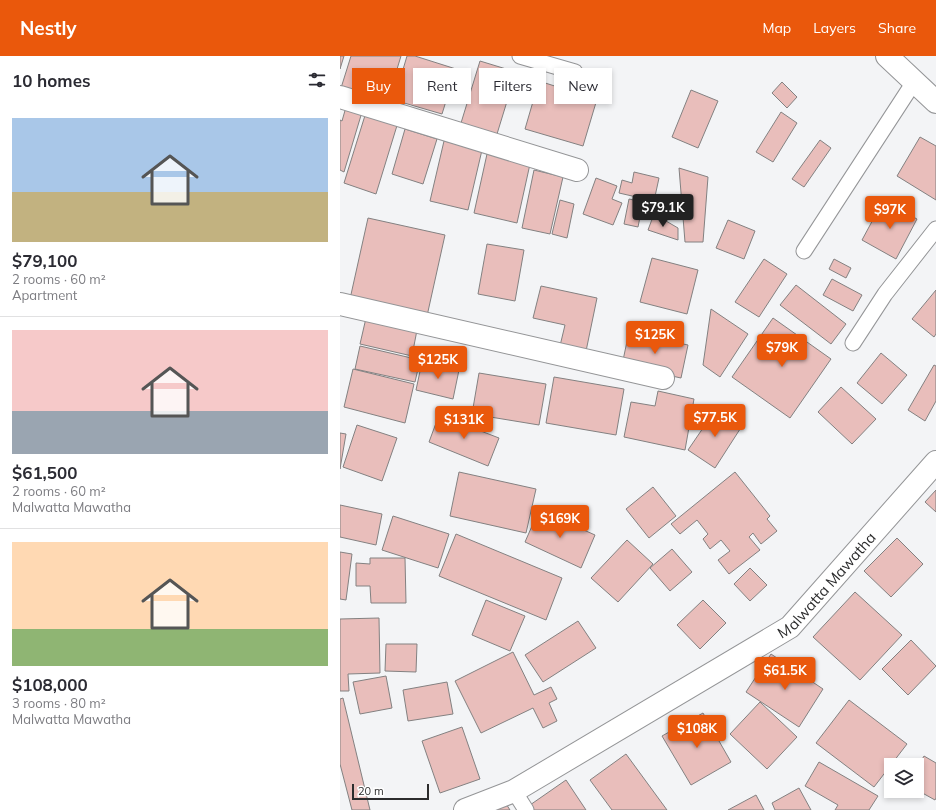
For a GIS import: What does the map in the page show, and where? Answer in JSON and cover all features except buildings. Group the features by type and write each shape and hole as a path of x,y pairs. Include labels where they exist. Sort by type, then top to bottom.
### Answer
{"street":[{"path":"887,56 936,102"},
{"path":"340,97 577,170"},
{"path":"340,304 663,378"},
{"name":"Malwatta Mawatha","path":"465,810 514,791 790,627 936,462"}],"lane":[{"path":"520,56 561,68"},
{"path":"804,251 914,82"},
{"path":"853,343 885,294 936,229"},
{"path":"514,791 526,810"}]}
